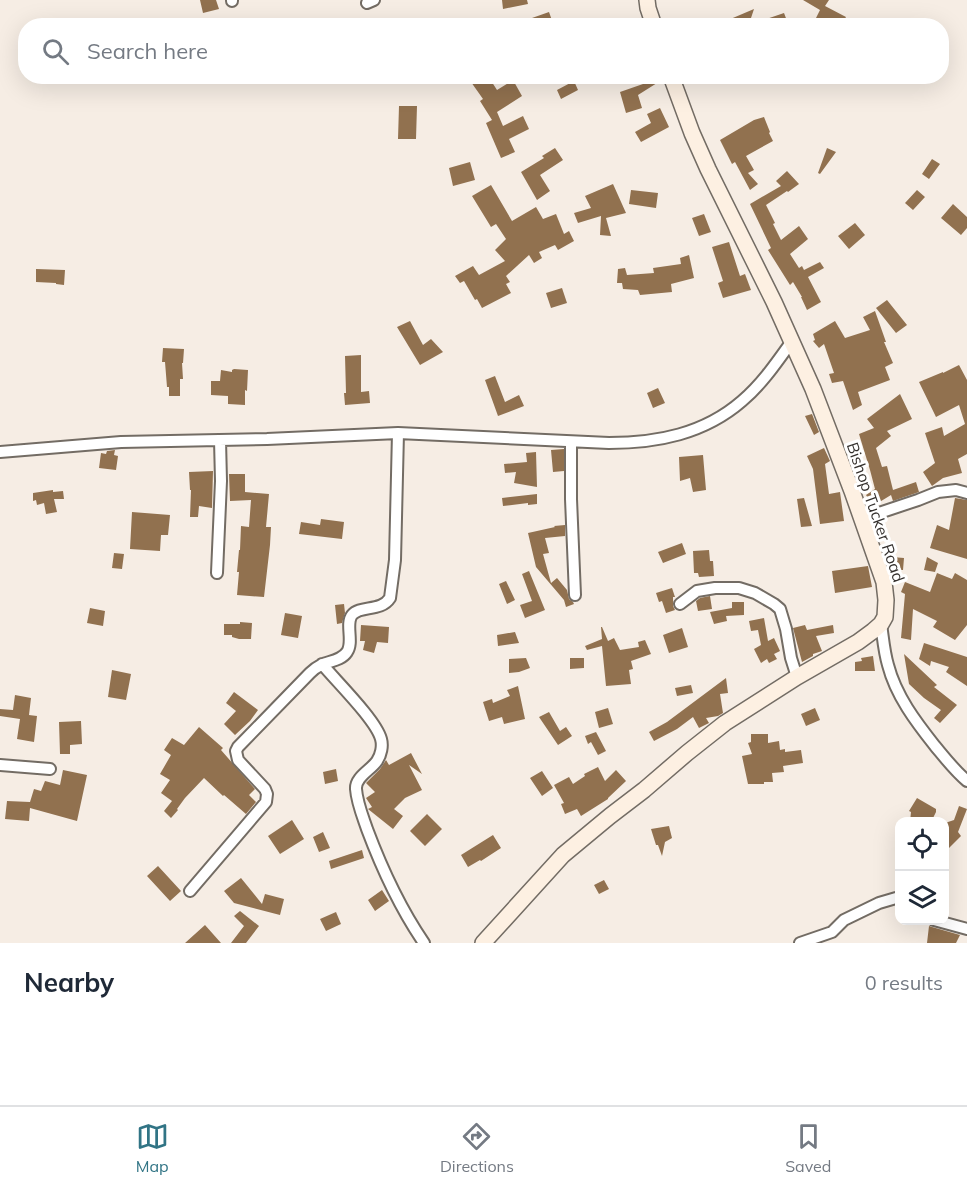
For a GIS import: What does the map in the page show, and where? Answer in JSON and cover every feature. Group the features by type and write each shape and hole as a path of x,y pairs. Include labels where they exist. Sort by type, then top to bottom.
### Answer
{"main road":[{"path":"647,0 651,18"},
{"name":"Bishop Tucker Road","path":"674,84 708,169 774,302 825,419 884,582 886,609 881,624"},
{"path":"483,943 563,855 724,723 797,676 858,642 881,624"}],"street":[{"path":"0,452 121,442 398,433 571,442 656,441 699,428 742,402 766,376 792,341"},
{"path":"190,891 266,802 265,789 238,760 236,751 238,747 310,673 322,664 343,656 348,651 352,615 387,603 390,598 394,560 398,433"},
{"path":"218,573 220,440"},
{"path":"571,442 575,595"},
{"path":"861,519 938,492 956,490 967,493"},
{"path":"681,604 697,591 738,588 755,593 774,604 780,609 797,676"},
{"path":"881,624 888,665 897,690 916,722 942,755 967,781"},
{"path":"322,664 373,723 381,739 378,760 359,779 356,791 362,813 399,903 424,943"},
{"path":"0,765 50,769"},
{"path":"800,943 832,932 844,920 879,903 895,898"},
{"path":"949,925 967,929"}],"building":[{"path":"200,0 216,0 219,9 203,13"},
{"path":"502,0 527,0 528,4 503,9"},
{"path":"803,0 829,0 825,6 846,17 816,18 820,10"},
{"path":"754,9 751,18 733,18"},
{"path":"549,12 551,18 532,18"},
{"path":"784,13 786,18 769,18"},
{"path":"472,84 493,84 497,90 507,84 515,84 522,96 497,112 503,126 523,116 529,129 509,139 515,152 501,158 486,123 492,120 480,101 483,99"},
{"path":"568,84 575,84 578,90 561,99 557,90"},
{"path":"643,84 655,84 638,95 642,108 626,113 620,92"},
{"path":"399,106 417,106 416,139 398,139"},
{"path":"660,108 669,127 641,142 635,132 651,123 647,114"},
{"path":"764,117 773,141 746,156 754,170 748,173 758,184 750,190 735,162 732,164 720,140 754,120"},
{"path":"555,148 563,160 540,175 550,191 537,200 521,172 544,158 542,156"},
{"path":"827,148 836,152 820,174 818,173"},
{"path":"932,159 940,164 929,179 922,174"},
{"path":"470,162 475,180 453,186 449,168"},
{"path":"787,171 799,184 766,205 781,240 799,226 808,239 790,254 799,268 802,266 804,270 820,262 824,268 808,277 821,302 807,310 793,282 790,285 768,250 771,248 750,204 781,186 776,181"},
{"path":"613,184 626,213 606,218 611,236 600,235 601,216 578,223 574,213 591,208 585,196"},
{"path":"491,185 512,221 536,207 543,219 556,214 564,234 569,231 574,241 558,250 555,245 539,252 542,258 534,263 529,255 506,276 510,282 506,284 511,293 482,308 464,281 460,283 455,276 473,266 479,275 505,261 495,250 506,239 496,224 491,227 472,196"},
{"path":"631,190 658,193 656,208 629,204"},
{"path":"917,190 925,197 913,210 905,203"},
{"path":"953,204 967,217 967,228 961,235 941,218"},
{"path":"704,214 711,232 699,236 692,218"},
{"path":"855,223 865,235 849,249 838,236"},
{"path":"729,242 740,276 745,274 751,290 723,298 718,283 723,281 712,247"},
{"path":"689,255 694,278 671,284 672,292 640,295 638,290 623,289 622,283 617,283 618,269 625,268 627,275 654,273 653,268 681,264 680,258"},
{"path":"36,269 65,270 64,285 36,282"},
{"path":"562,288 567,303 551,308 546,293"},
{"path":"887,300 907,325 896,333 876,308"},
{"path":"875,311 893,363 885,367 890,380 858,392 862,405 853,410 843,381 832,383 829,374 834,373 824,344 819,348 813,341 815,340 813,334 835,321 845,338 870,330 863,317"},
{"path":"410,321 423,345 431,339 443,352 420,365 397,327"},
{"path":"163,348 184,349 180,396 169,396 165,362 162,362"},
{"path":"361,355 361,392 369,391 370,403 345,405 345,356"},
{"path":"959,365 967,380 967,454 958,459 962,473 943,478 932,486 923,472 935,463 925,433 942,427 944,436 965,424 959,405 936,417 919,382"},
{"path":"234,369 248,370 245,405 228,404 228,396 211,395 211,381 220,381 221,370 232,372"},
{"path":"495,376 505,402 519,395 524,406 498,416 485,380"},
{"path":"658,388 665,403 653,408 647,393"},
{"path":"900,394 912,419 887,431 891,436 876,448 882,467 887,466 893,490 916,482 919,492 893,501 891,495 873,506 866,495 875,489 859,434 874,428 867,419"},
{"path":"812,414 819,432 814,435 805,416"},
{"path":"824,448 830,461 825,464 829,494 840,492 844,521 820,524 813,469 807,456"},
{"path":"564,449 564,471 553,472 551,450"},
{"path":"115,450 114,455 118,456 116,470 99,468 101,453 106,454 107,451"},
{"path":"536,452 537,487 514,483 516,472 505,473 504,464 527,462 526,453"},
{"path":"703,455 706,490 693,492 690,478 680,481 679,457"},
{"path":"213,471 212,508 199,506 198,517 190,517 189,472"},
{"path":"229,474 245,474 245,492 269,494 266,527 271,527 264,597 237,595 241,526 249,527 251,500 230,501"},
{"path":"53,490 53,492 63,491 64,499 54,499 57,512 46,514 44,503 37,505 36,500 33,501 33,493"},
{"path":"537,494 537,504 503,506 502,498"},
{"path":"804,498 812,526 801,527 797,499"},
{"path":"955,498 967,500 967,559 930,548 937,525 949,530"},
{"path":"132,512 170,515 168,535 161,535 160,551 130,549"},
{"path":"321,519 344,522 342,539 299,534 301,522 320,525"},
{"path":"565,525 565,536 545,538 549,553 543,554 551,583 557,578 567,590 569,599 574,604 566,607 564,600 536,567 528,533"},
{"path":"682,543 686,554 663,563 658,552"},
{"path":"709,550 710,561 713,561 714,576 699,577 698,573 694,573 693,551"},
{"path":"114,553 124,554 122,569 112,568"},
{"path":"892,557 904,558 903,570 892,570"},
{"path":"927,557 938,563 935,572 924,570"},
{"path":"868,566 872,587 835,593 832,571"},
{"path":"529,571 545,610 525,618 520,605 532,601 522,574"},
{"path":"937,573 952,579 955,573 967,580 967,625 955,640 933,627 937,621 913,609 911,640 901,638 905,594 901,592 905,582 930,592"},
{"path":"506,581 515,600 507,604 499,584"},
{"path":"672,588 675,610 666,613 656,593"},
{"path":"710,596 712,609 698,611 696,601"},
{"path":"732,602 744,602 744,615 726,616 727,621 714,624 710,612 732,608"},
{"path":"344,604 345,613 342,623 337,624 335,605"},
{"path":"90,608 105,611 103,626 87,623"},
{"path":"285,613 302,616 298,638 281,635"},
{"path":"764,618 768,641 774,638 780,651 774,654 777,659 769,663 767,659 761,663 754,649 761,645 758,630 751,631 749,621"},
{"path":"240,622 252,623 251,639 224,635 224,624 240,624"},
{"path":"361,625 389,627 388,643 377,642 374,653 363,650 365,641 360,641"},
{"path":"805,625 807,630 833,625 834,633 816,636 822,651 802,662 793,628"},
{"path":"601,627 608,641 614,638 620,650 639,647 638,642 645,640 651,654 631,661 633,669 629,670 631,684 606,686 602,646 587,650 585,646 602,639"},
{"path":"682,628 688,647 669,653 663,635"},
{"path":"515,632 519,643 498,646 497,635"},
{"path":"924,643 967,657 967,686 946,672 949,667 931,661 930,666 919,659"},
{"path":"904,654 937,685 934,687 957,705 940,723 934,718 941,710 909,684"},
{"path":"873,656 875,671 855,671 855,662 862,661 861,658"},
{"path":"526,658 530,668 509,673 509,659"},
{"path":"570,658 584,658 584,668 570,669"},
{"path":"112,670 131,674 126,700 108,697"},
{"path":"726,678 728,693 720,694 723,713 706,718 709,723 699,728 693,717 677,729 654,741 649,732 667,722"},
{"path":"691,685 693,693 677,696 675,688"},
{"path":"518,686 525,719 504,724 502,717 489,721 483,702 492,699 493,703 510,696 507,690"},
{"path":"234,692 258,710 235,735 224,724 236,711 226,703"},
{"path":"15,695 31,698 29,715 37,716 34,742 17,739 20,719 0,716 0,709 13,710"},
{"path":"608,708 613,724 599,728 595,712"},
{"path":"815,708 820,720 806,726 801,714"},
{"path":"549,712 560,731 566,727 572,736 558,745 539,717"},
{"path":"81,721 82,744 70,745 70,754 60,754 59,722"},
{"path":"199,727 223,748 221,750 255,789 249,795 256,802 246,814 204,778 185,798 171,818 164,811 172,801 161,793 170,780 160,774 171,755 164,750 172,738 184,745"},
{"path":"596,732 606,751 598,755 591,742 588,744 585,736"},
{"path":"751,734 768,734 768,743 779,741 780,750 785,749 785,752 801,750 803,763 783,766 784,772 772,773 773,782 748,784 742,756 752,754 748,743 751,742"},
{"path":"411,753 422,774 409,765 422,790 405,798 394,809 403,816 393,829 368,809 372,807 366,798 375,792 366,783 386,760 389,765"},
{"path":"598,767 605,781 616,770 626,781 608,799 581,816 577,809 565,814 561,804 564,803 554,785 569,777 573,784 585,776 584,774"},
{"path":"336,769 338,781 325,784 323,772"},
{"path":"63,770 87,775 77,821 30,808 29,821 5,819 7,801 30,802 34,789 41,791 45,781 60,785"},
{"path":"542,771 553,788 542,796 530,778"},
{"path":"917,798 936,809 934,817 910,817 909,811"},
{"path":"959,806 967,809 958,832 961,836 949,848 949,822 954,820"},
{"path":"427,814 442,829 425,846 410,831"},
{"path":"292,820 304,839 280,854 268,836"},
{"path":"669,826 672,838 665,842 662,856 651,829"},
{"path":"323,832 330,848 319,852 313,837"},
{"path":"493,835 501,848 468,867 461,855"},
{"path":"362,850 364,858 331,869 329,861"},
{"path":"158,866 181,891 170,901 147,876"},
{"path":"241,878 262,904 265,894 284,899 280,915 234,903 224,891"},
{"path":"604,880 609,889 599,894 594,885"},
{"path":"382,890 389,901 375,911 368,900"},
{"path":"240,911 259,926 246,943 231,943 244,926 234,916"},
{"path":"336,912 341,924 326,931 320,919"},
{"path":"205,925 221,943 185,943"},
{"path":"929,926 960,935 956,943 927,943"}]}
